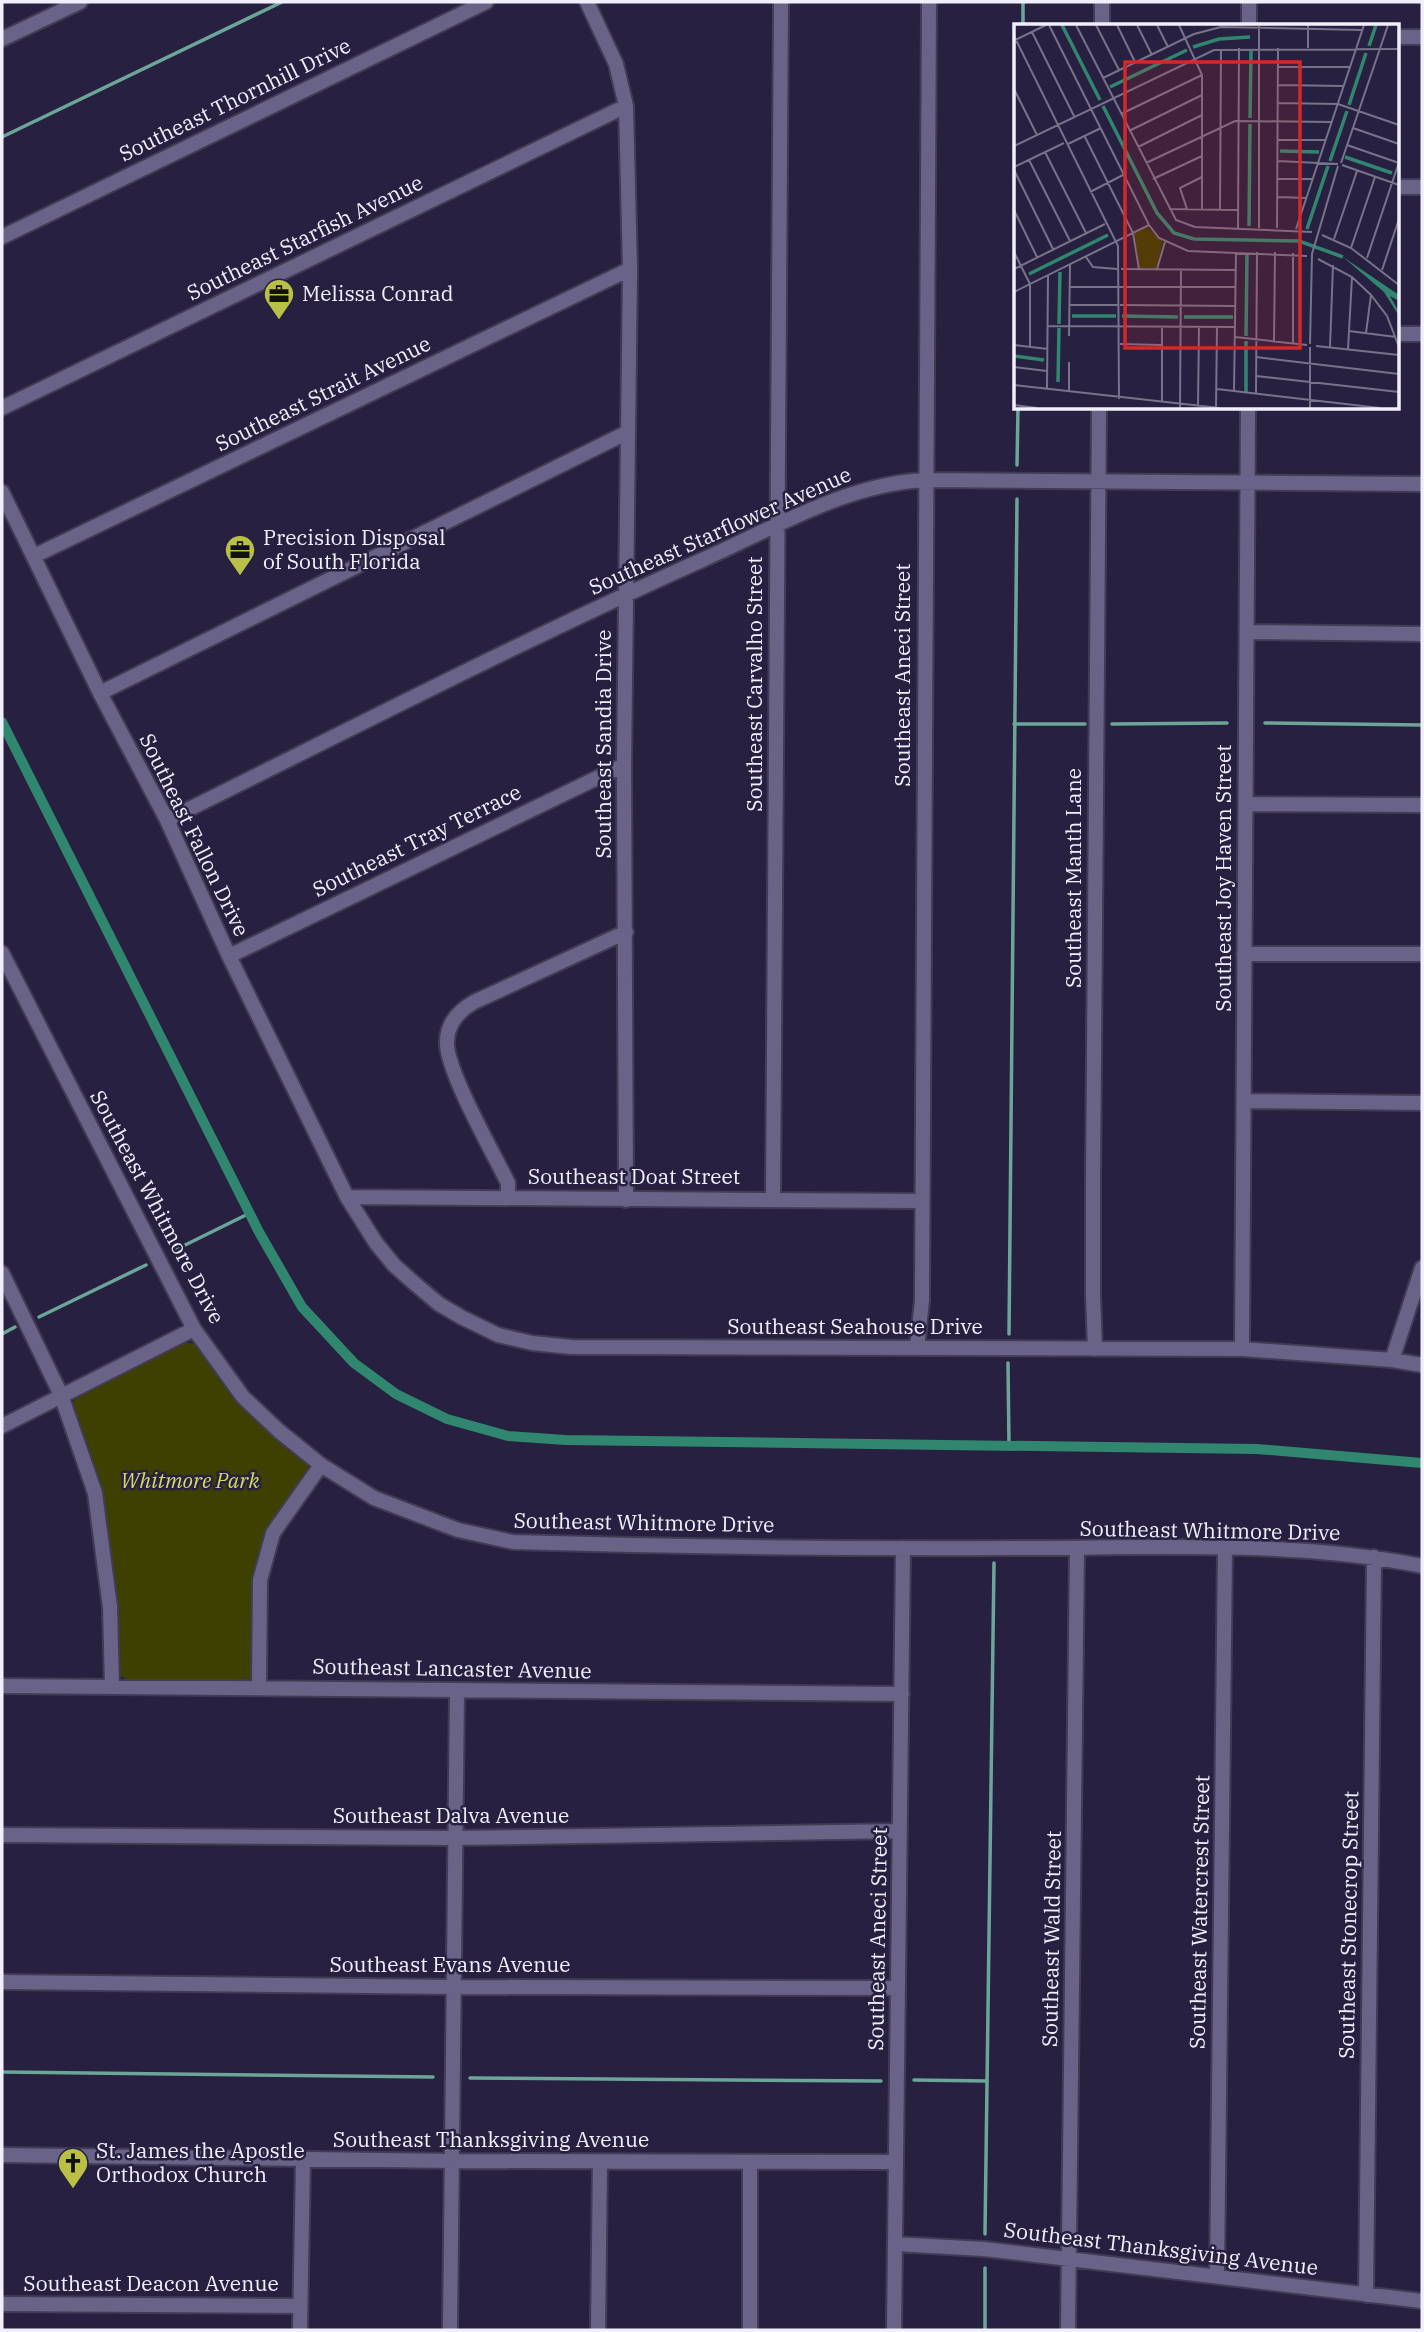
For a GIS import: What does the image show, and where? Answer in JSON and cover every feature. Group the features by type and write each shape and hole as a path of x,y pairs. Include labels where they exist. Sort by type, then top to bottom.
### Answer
{"street":[{"path":"2,39 80,2"},
{"name":"Southeast Thornhill Drive","path":"2,237 486,2"},
{"name":"Southeast Sandia Drive","path":"587,2 616,64 626,106 630,269 624,765 626,1200"},
{"name":"Southeast Carvalho Street","path":"773,1198 781,2"},
{"name":"Southeast Aneci Street","path":"917,1348 922,1300 929,2"},
{"path":"1102,2 1102,24"},
{"path":"1249,2 1249,24"},
{"path":"1400,37 1422,37"},
{"name":"Southeast Starfish Avenue","path":"2,408 626,106"},
{"path":"1400,187 1422,187"},
{"name":"Southeast Strait Avenue","path":"34,556 630,269"},
{"path":"1400,334 1422,334"},
{"name":"Southeast Manth Lane","path":"1096,1349 1093,1296 1093,1167 1099,410"},
{"name":"Southeast Joy Haven Street","path":"1242,1349 1248,410"},
{"path":"100,694 628,432"},
{"name":"Southeast Starflower Avenue","path":"167,820 626,594 846,494 895,481 925,480 1422,484"},
{"name":"Southeast Fallon Drive","path":"2,492 100,694 167,820 229,956 347,1197"},
{"path":"1247,632 1422,634"},
{"name":"Southeast Tray Terrace","path":"229,956 624,765"},
{"path":"1246,804 1422,805"},
{"path":"508,1197 508,1183 449,1062 447,1039 454,1020 466,1007 626,932"},
{"name":"Southeast Whitmore Drive","path":"2,953 194,1329 243,1397 279,1431 321,1465 374,1498 458,1530 513,1542 903,1548 1225,1548 1374,1557 1422,1566"},
{"path":"1244,954 1422,954"},
{"path":"1244,1101 1422,1103"},
{"name":"Southeast Doat Street","path":"347,1197 921,1201"},
{"name":"Southeast Seahouse Drive","path":"347,1197 376,1243 404,1274 439,1304 498,1335 533,1343 571,1347 1242,1349 1392,1360 1422,1365"},
{"path":"1392,1360 1422,1268"},
{"path":"2,1273 61,1395 95,1493 110,1607 112,1686"},
{"path":"2,1426 194,1329"},
{"path":"259,1686 260,1580 263,1568 273,1533 321,1465"},
{"name":"Southeast Aneci Street","path":"894,2330 903,1548"},
{"name":"Southeast Wald Street","path":"1068,2330 1077,1548"},
{"name":"Southeast Watercrest Street","path":"1217,2276 1225,1548"},
{"name":"Southeast Stonecrop Street","path":"1366,2295 1374,1557"},
{"name":"Southeast Lancaster Avenue","path":"2,1686 902,1693"},
{"path":"450,2330 457,1691"},
{"name":"Southeast Dalva Avenue","path":"2,1835 455,1838 900,1831"},
{"name":"Southeast Evans Avenue","path":"2,1982 898,1988"},
{"name":"Southeast Thanksgiving Avenue","path":"2,2155 453,2161 896,2162"},
{"path":"300,2330 303,2159"},
{"path":"598,2330 600,2162"},
{"path":"750,2162 750,2330"},
{"name":"Southeast Thanksgiving Avenue","path":"895,2244 984,2249 1422,2301"},
{"name":"Southeast Deacon Avenue","path":"2,2304 300,2306"}],"green space":[{"name":"Whitmore Park","path":"182,1342 197,1344 249,1410 308,1464 302,1485 276,1516 266,1536 254,1672 251,1678 242,1683 130,1682 121,1676 118,1668 73,1402 79,1392"}],"waterway":[{"path":"2,137 282,2"},
{"path":"1023,2 1023,24"},
{"path":"1017,465 1018,410"},
{"path":"1009,1334 1017,499"},
{"path":"2,722 259,1232 302,1307 354,1363 396,1394 447,1419 508,1436 565,1440 1257,1449 1422,1463"},
{"path":"1112,724 1227,723"},
{"path":"1265,723 1422,725"},
{"path":"1014,724 1085,724"},
{"path":"175,1250 250,1213"},
{"path":"39,1317 146,1265"},
{"path":"2,1334 15,1327"},
{"path":"1008,1363 1009,1445"},
{"path":"985,2234 994,1563"},
{"path":"2,2072 433,2077"},
{"path":"470,2078 881,2081"},
{"path":"914,2080 987,2081"},
{"path":"985,2268 985,2330"}],"place":[{"name":"Melissa Conrad","path":"279,321"},
{"name":"Precision Disposal of South Florida","path":"240,577"},
{"name":"St. James the Apostle Orthodox Church","path":"73,2190"}]}
